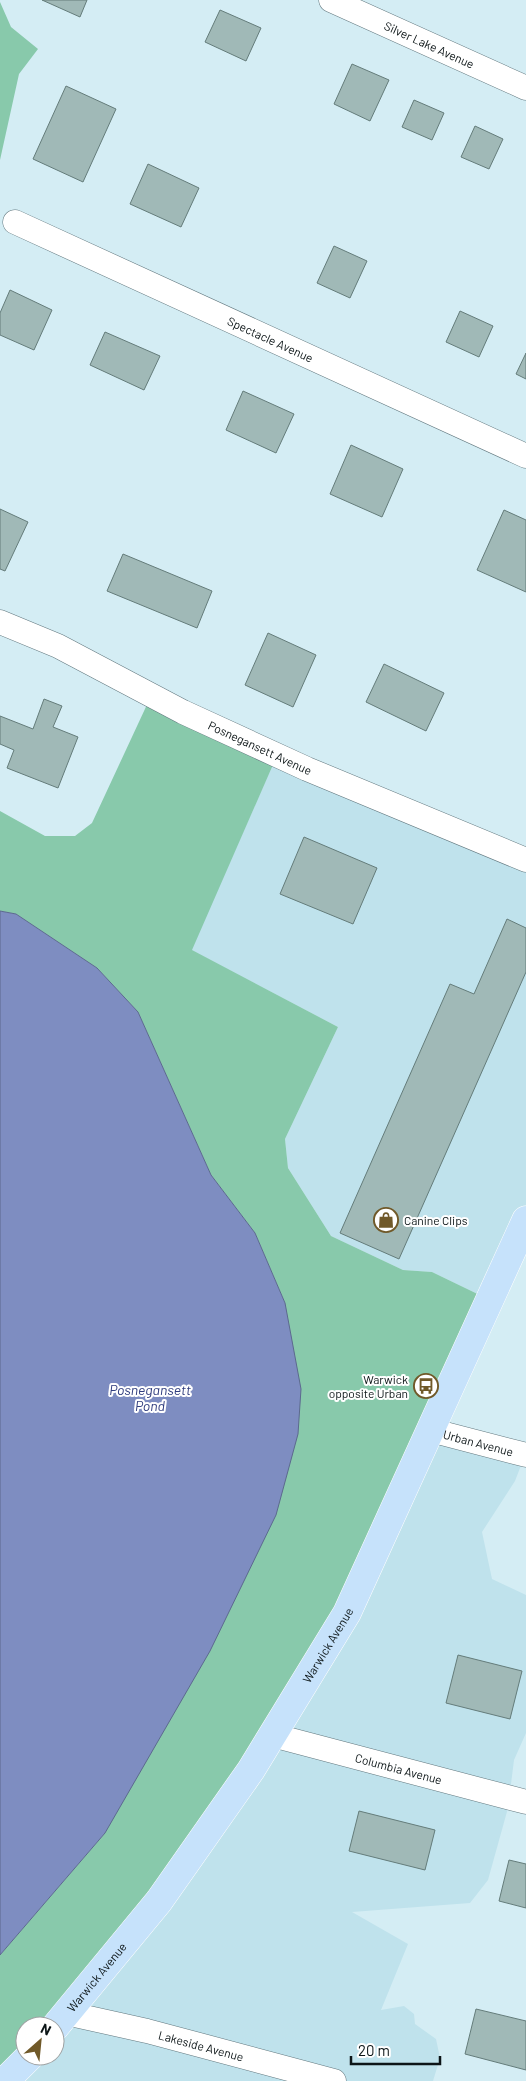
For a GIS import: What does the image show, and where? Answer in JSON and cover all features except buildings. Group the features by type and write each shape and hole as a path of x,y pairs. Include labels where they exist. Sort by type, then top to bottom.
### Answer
{"main road":[{"name":"Warwick Avenue","path":"64,2016 159,1901 251,1770 347,1613 526,1220"},
{"path":"4,2081 20,2066"}],"street":[{"name":"Silver Lake Avenue","path":"331,0 526,88"},
{"name":"Spectacle Avenue","path":"15,222 526,456"},
{"name":"Posnegansett Avenue","path":"0,622 58,646 183,712 298,765 526,860"},
{"name":"Urban Avenue","path":"430,1430 526,1455"},
{"name":"Columbia Avenue","path":"272,1735 526,1802"},
{"name":"Lakeside Avenue","path":"65,2021 147,2031 334,2081"}],"shaded area":[{"path":"279,751 526,859 526,1222 490,1300 432,1272 403,1270 331,1236 288,1168 285,1139 338,1027 191,950"},
{"path":"430,1437 525,1455 515,1481 482,1532 492,1579 526,1595 526,1733 514,1760 508,1808 488,1880 470,1903 352,1912 408,1944 381,2010 404,2006 414,2014 415,2024 436,2039 440,2058 433,2081 4,2081 19,2066 65,2066 65,2016 63,2016"}],"green space":[{"path":"0,2 11,27 38,49 19,74 0,160"},
{"path":"151,696 279,751 192,950 338,1027 285,1139 288,1168 331,1236 403,1270 432,1272 490,1300 351,1609 62,2016 15,2016 15,2066 0,2081 0,1955 105,1833 285,1303 255,1233 211,1175 138,1012 97,968 16,914 0,911 0,811 45,836 75,836 92,823"}],"water":[{"name":"Posnegansett Pond","path":"0,911 16,914 97,968 138,1012 211,1175 255,1233 285,1303 301,1389 298,1434 276,1515 210,1651 105,1833 0,1955"}],"place":[{"name":"Canine Clips","path":"386,1220"},
{"name":"Warwick opposite Urban","path":"426,1386"}]}
